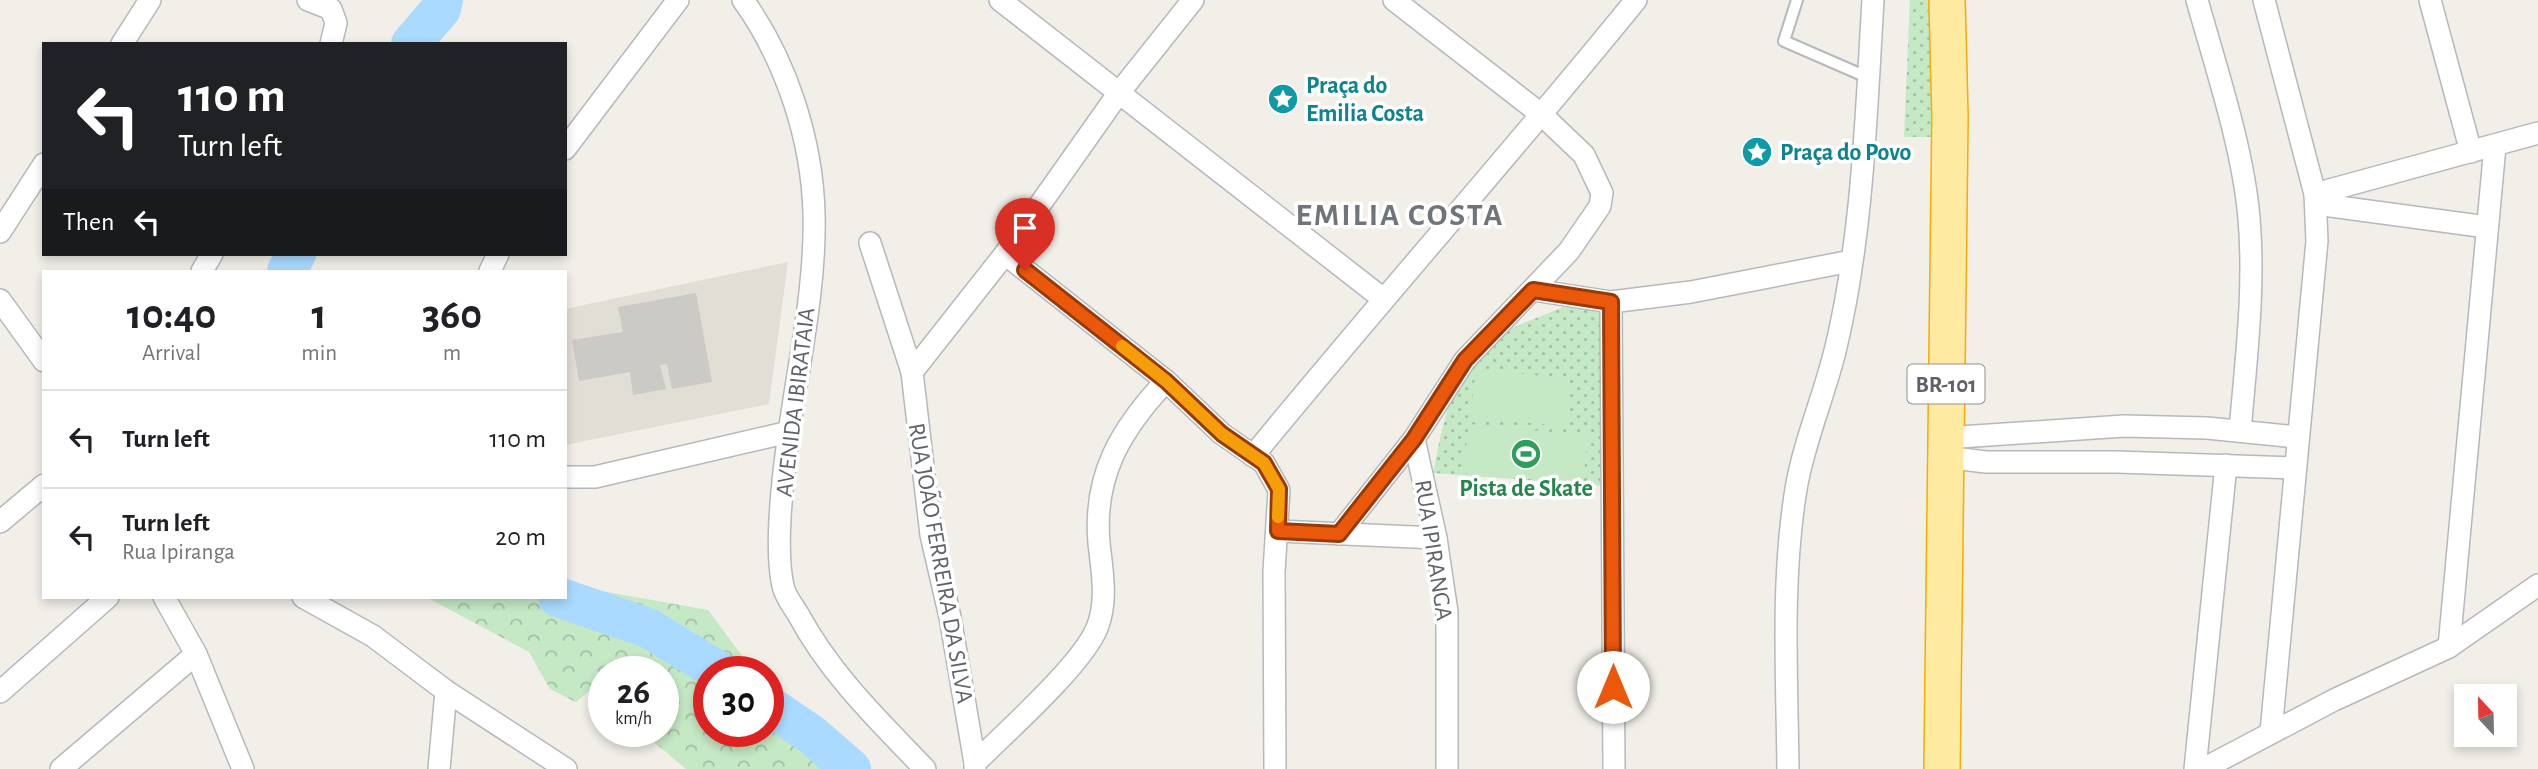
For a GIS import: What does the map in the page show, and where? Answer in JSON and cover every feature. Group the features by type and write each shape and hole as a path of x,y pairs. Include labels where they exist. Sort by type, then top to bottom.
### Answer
{"highway":[{"name":"BR-101","path":"1942,769 1950,117 1947,0"}],"street":[{"path":"123,42 150,0"},
{"path":"308,0 331,9 336,23 331,42"},
{"path":"567,146 678,0"},
{"name":"AVENIDA IBIRATAIA","path":"743,0 761,28 796,105 814,212 812,269 789,432 780,522 783,587 815,646 849,690 925,769"},
{"path":"1000,0 1382,298"},
{"path":"912,372 1005,254 1118,94 1193,0"},
{"path":"1253,456 1382,298 1542,115 1636,0"},
{"path":"1788,769 1786,598 1796,488 1837,346 1851,261 1865,143 1873,0"},
{"path":"2197,0 2225,101 2249,215 2250,312 2240,431"},
{"path":"2264,0 2316,199 2317,241 2271,732"},
{"path":"2430,0 2470,152"},
{"path":"1339,534 1414,439 1465,360 1569,251 1600,206 1602,193 1584,155 1542,115 1407,4"},
{"path":"2316,199 2538,133"},
{"path":"2449,647 2495,146"},
{"path":"0,232 42,167"},
{"path":"2316,199 2487,227"},
{"name":"RUA JOÃO FERREIRA DA SILVA","path":"870,243 912,372 931,535 950,617 975,766"},
{"path":"1005,254 1166,381 1222,434 1264,463 1276,481 1279,489 1274,572 1275,769"},
{"path":"1533,290 1611,302 1690,292 1851,261"},
{"path":"0,300 42,357"},
{"path":"1611,302 1614,769"},
{"path":"975,766 1079,657 1097,628 1104,588 1099,538 1102,478 1136,416 1166,381"},
{"path":"1945,447 2124,426 2207,428 2297,437"},
{"path":"2203,465 2207,428"},
{"path":"567,477 595,477 789,432"},
{"name":"RUA IPIRANGA","path":"1414,439 1436,538 1447,612 1447,769"},
{"path":"1945,447 1986,462 2294,468"},
{"path":"2195,769 2226,466"},
{"path":"0,522 42,487"},
{"path":"1278,531 1436,538"},
{"path":"2203,769 2271,732 2449,647 2538,585"},
{"path":"0,692 106,599"},
{"path":"165,599 195,654 243,769"},
{"path":"307,599 373,636 446,691 566,769"},
{"path":"61,769 195,654"},
{"path":"439,769 446,691"}],"lane":[{"path":"1797,0 1784,41 1868,78"}],"shaded area":[{"path":"788,262 769,404 567,445 567,309"}],"green space":[{"path":"1910,0 1936,0 1935,137 1904,137"},
{"path":"1563,307 1590,308 1610,319 1606,486 1433,473 1450,401 1465,367 1476,352 1506,331"},
{"path":"1476,369 1570,379 1567,426 1470,418"},
{"name":"Pista de Skate","path":"1469,424 1588,436 1583,484 1463,473"},
{"path":"567,581 590,589 708,610 742,656 693,656 693,747 784,747 784,703 844,748 867,769 686,769 660,747 679,747 679,656 588,656 588,692 576,702 550,689 529,652 430,599 567,599"}],"building":[{"path":"696,293 712,382 672,389 667,364 660,365 666,389 633,395 630,372 579,381 572,340 623,332 618,307"}],"waterway":[{"path":"413,42 441,9 443,0"},
{"path":"288,270 295,256"},
{"path":"564,599 648,628 694,656"},
{"path":"784,716 812,735 851,769"}],"slow traffic":[{"path":"1122,346 1166,381 1222,434 1264,463 1279,489 1278,517"}],"place":[{"name":"Praça do Emilia Costa","path":"1283,99"},
{"name":"Praça do Povo","path":"1757,152"},
{"name":"Pista de Skate","path":"1526,454"}],"district":[{"name":"EMILIA COSTA","path":"1400,214"}],"route":[{"path":"1025,270 1166,381 1222,434 1264,463 1279,489 1278,531 1339,534 1414,439 1465,360 1533,290 1611,302 1613,687"}]}
